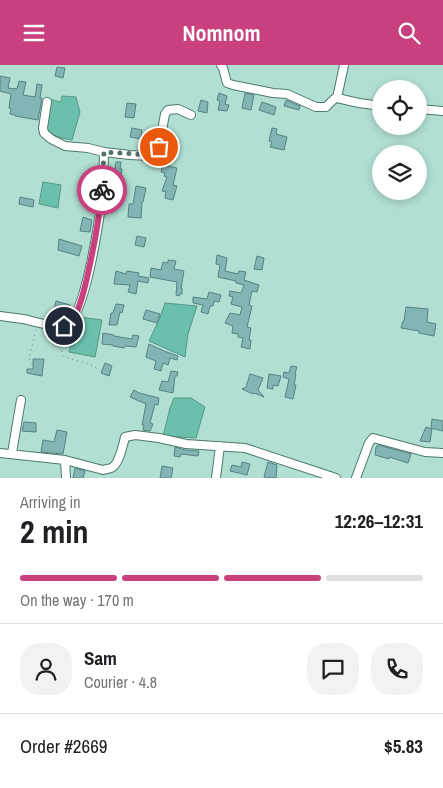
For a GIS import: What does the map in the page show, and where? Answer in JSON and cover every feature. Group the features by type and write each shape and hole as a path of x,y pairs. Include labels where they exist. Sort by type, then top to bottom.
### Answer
{"street":[{"path":"221,65 227,83 233,85 288,94 322,108 337,98 372,105"},
{"path":"337,98 344,65"},
{"path":"47,101 42,127 47,137 65,146 130,155 150,155 157,152 168,110 178,109 191,115"},
{"path":"427,110 443,111"},
{"path":"0,316 64,326 73,319 82,299 92,259 100,208 104,152"},
{"path":"12,453 21,399"},
{"path":"0,453 65,460 102,470 112,468 117,461 125,437 134,435 186,444 245,448 336,478"},
{"path":"356,478 369,443 373,438 425,452 443,453"},
{"path":"216,478 220,446"},
{"path":"65,460 66,478"}],"path":[{"path":"37,369 29,358 38,322"},
{"path":"64,326 62,354 64,357 89,364 98,369"}],"shaded area":[{"path":"62,96 76,97 80,112 72,140 53,134 45,126 49,99 61,102"},
{"path":"43,182 61,185 58,208 39,204"},
{"path":"165,303 197,306 188,334 185,357 149,341"},
{"path":"79,317 102,320 95,357 69,352"},
{"path":"174,398 191,398 205,407 196,438 163,436"}],"building":[{"path":"57,67 65,68 63,78 55,76"},
{"path":"0,76 10,78 8,88 17,89 19,81 26,82 23,95 35,97 37,84 42,85 38,120 10,114 11,94 0,91"},
{"path":"219,93 227,96 225,104 229,105 227,111 218,110 220,101 217,100"},
{"path":"245,93 254,95 251,110 242,108"},
{"path":"201,100 208,102 207,113 198,111"},
{"path":"286,100 300,106 299,110 284,106"},
{"path":"262,102 276,107 274,115 259,110"},
{"path":"127,103 136,104 134,118 125,117"},
{"path":"132,128 142,130 141,139 130,137"},
{"path":"272,128 277,129 276,134 287,137 284,150 270,147 272,142 269,141"},
{"path":"116,162 121,162 121,176 114,174"},
{"path":"163,165 177,168 173,185 177,186 173,200 165,198 166,192 162,191 167,177 164,176 165,173 161,172"},
{"path":"136,186 146,188 142,202 141,218 128,217 129,204 133,204"},
{"path":"20,197 34,200 33,207 19,204"},
{"path":"83,217 92,220 90,232 80,231"},
{"path":"137,236 146,238 144,247 135,245"},
{"path":"59,239 82,246 79,256 58,250"},
{"path":"217,255 227,258 225,271 238,274 239,271 246,272 244,280 259,285 257,292 252,291 249,305 252,306 247,327 251,328 250,349 241,347 243,338 238,337 238,334 232,333 233,326 225,323 230,313 240,315 242,307 231,304 233,297 229,296 230,291 241,293 244,285 218,277 220,265 216,264"},
{"path":"257,256 264,258 262,270 254,269"},
{"path":"168,260 176,261 174,269 184,271 181,288 182,294 179,296 176,295 177,282 150,277 151,268 161,270 163,262 168,263"},
{"path":"116,271 126,274 127,271 139,273 138,276 149,278 148,283 138,281 136,294 128,292 130,285 114,284"},
{"path":"209,292 221,295 219,302 214,301 213,306 210,306 208,314 201,312 203,305 193,303 193,297 207,299"},
{"path":"56,301 70,305 68,314 54,310"},
{"path":"116,304 124,305 122,313 120,312 117,325 109,325 111,313 113,313"},
{"path":"406,307 428,309 427,322 436,324 434,336 401,328"},
{"path":"146,310 160,314 157,323 143,319"},
{"path":"103,333 132,339 133,335 139,336 136,347 125,346 124,348 102,344"},
{"path":"149,344 178,356 177,360 170,358 168,365 163,363 161,371 154,369 156,361 146,357"},
{"path":"33,359 44,359 42,376 27,373 27,369 33,369"},
{"path":"105,363 112,366 109,376 101,373"},
{"path":"291,366 297,367 293,399 285,397 289,379 283,377 284,372 289,373"},
{"path":"171,371 178,372 177,376 175,376 173,393 159,390 162,381 168,382"},
{"path":"250,374 263,378 258,390 264,397 242,389 246,387"},
{"path":"269,374 281,376 278,386 273,385 273,389 267,388"},
{"path":"134,390 159,398 158,405 155,404 150,423 153,424 150,431 143,430 144,425 142,425 146,404 130,397"},
{"path":"432,419 443,421 443,431 431,428"},
{"path":"24,422 36,423 36,432 22,431"},
{"path":"426,427 432,429 430,442 420,441"},
{"path":"57,430 67,432 63,454 41,452 43,440 54,442"},
{"path":"378,445 411,454 408,463 375,455"},
{"path":"175,447 199,451 198,456 181,454 180,457 174,456"},
{"path":"242,462 250,464 247,475 230,471 232,465 241,467"},
{"path":"268,462 277,465 276,478 264,477"},
{"path":"162,466 173,468 171,478 160,478"},
{"path":"75,468 85,471 83,478 73,478"}],"way so far":[{"path":"102,190 104,152 150,155 157,152 159,147"}],"route":[{"path":"64,326 73,319 82,299 92,259 102,190"}]}
